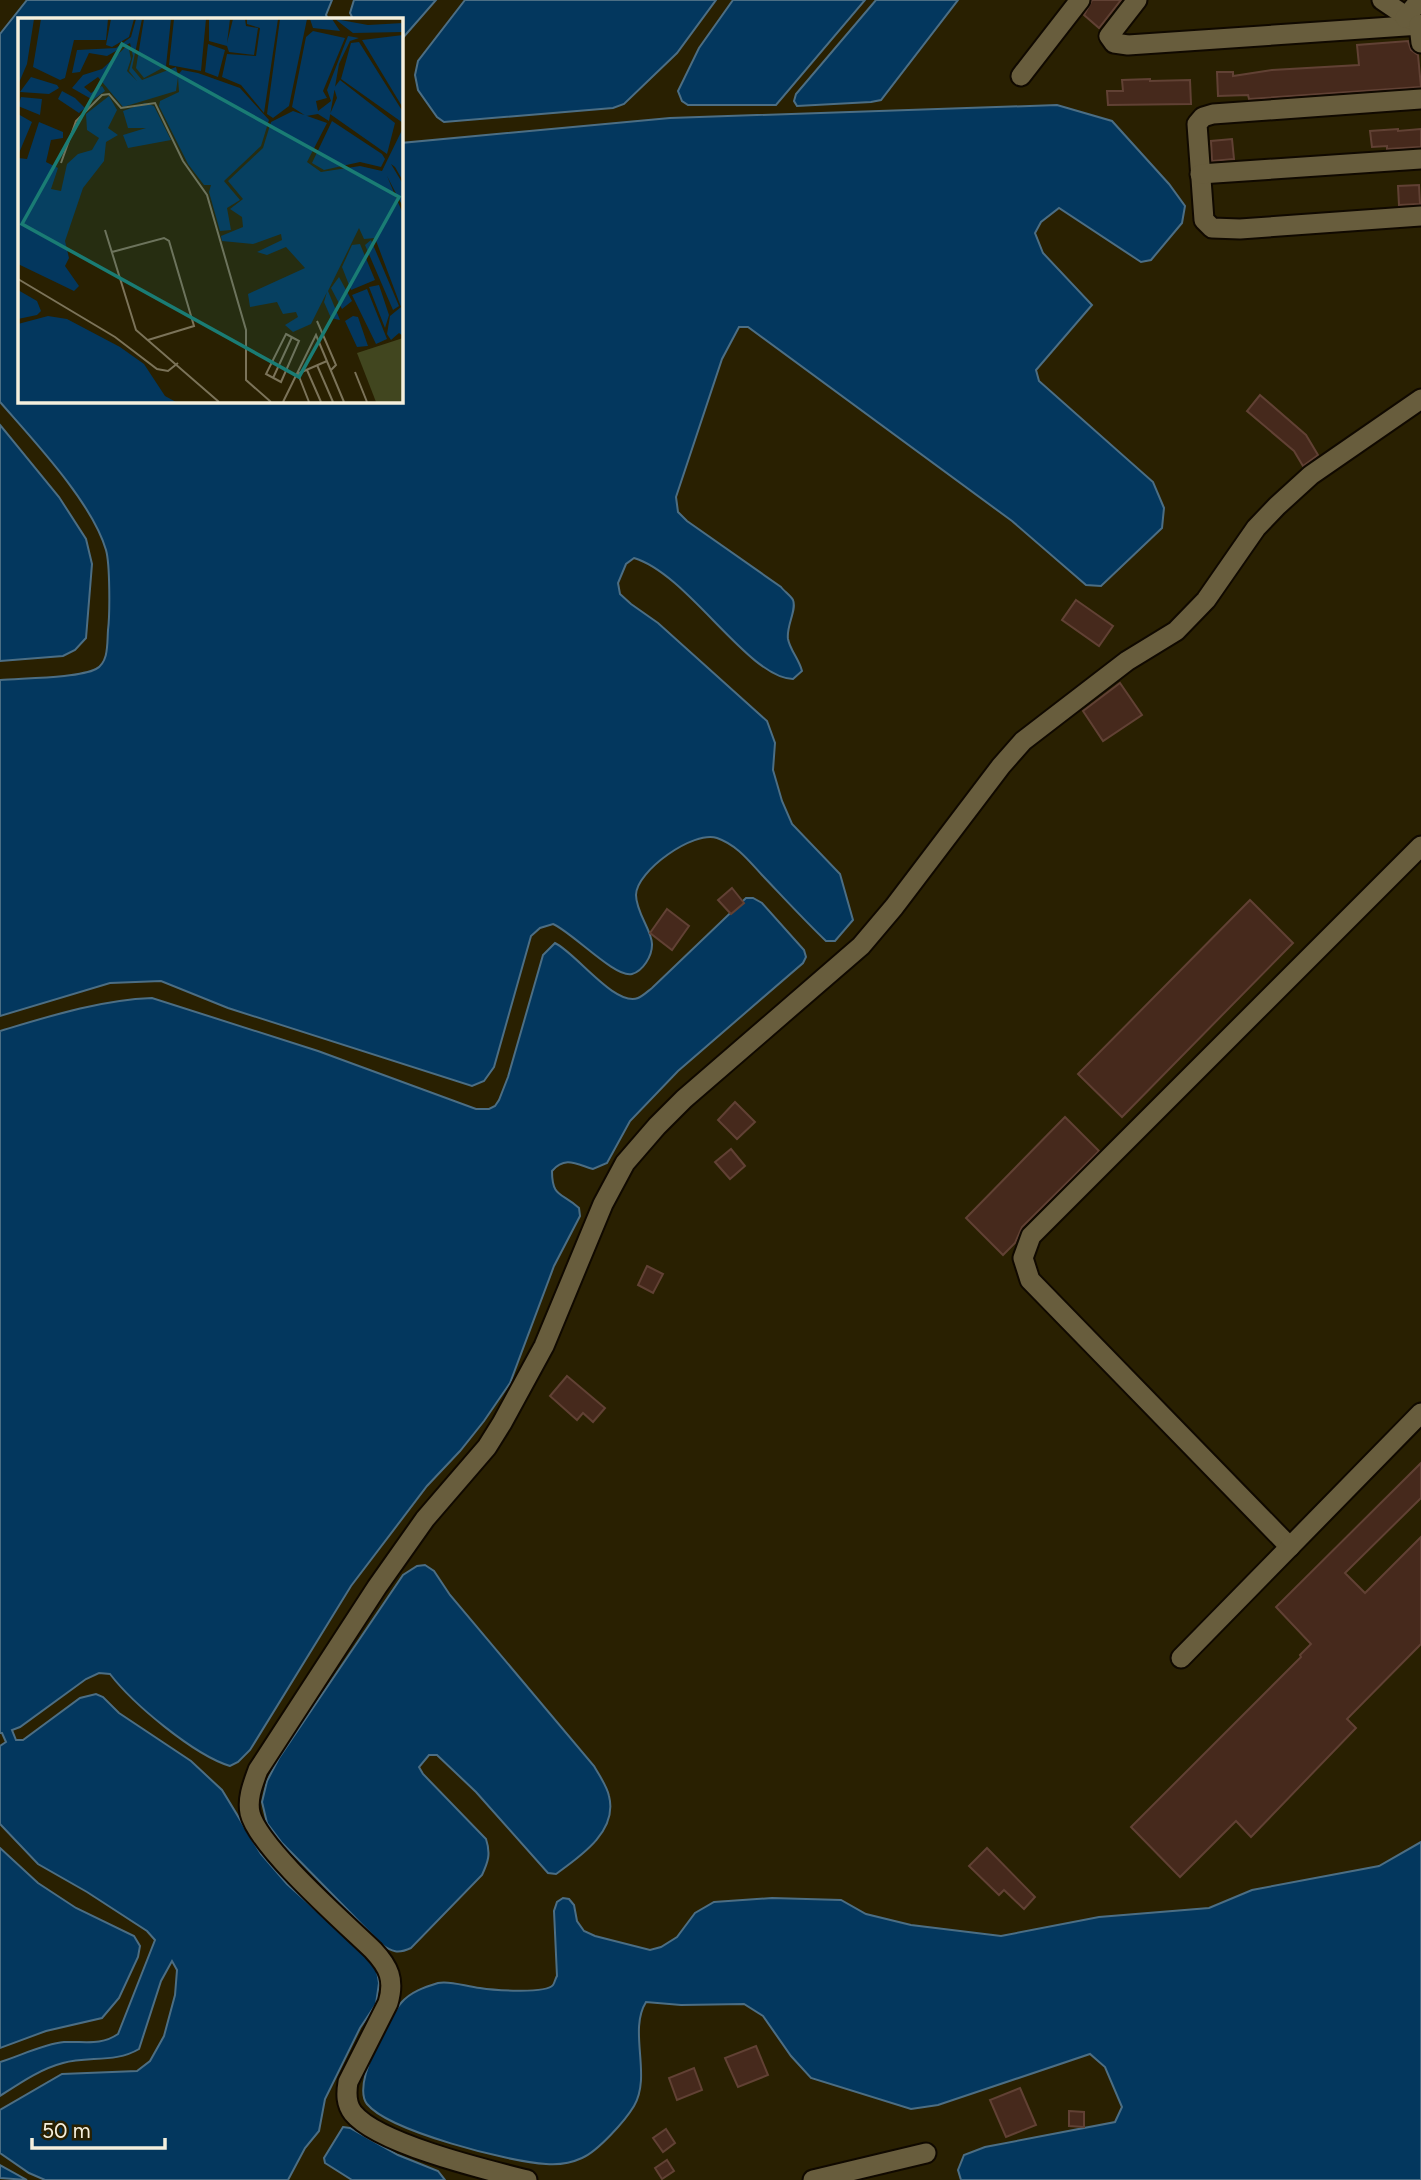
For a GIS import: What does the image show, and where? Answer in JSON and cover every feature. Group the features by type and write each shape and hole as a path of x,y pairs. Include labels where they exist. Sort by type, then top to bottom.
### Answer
{"street":[{"path":"1021,76 1080,0"},
{"path":"1137,0 1108,36 1114,43 1141,44 1417,28"},
{"path":"1382,0 1417,28"},
{"path":"1417,28 1420,0"},
{"path":"1421,99 1213,114 1203,117 1197,124 1204,220 1212,228 1240,229 1421,216"},
{"path":"1200,174 1421,159"},
{"path":"527,2180 467,2165 409,2144 364,2122 354,2115 348,2106 348,2082 388,2003 391,1992 390,1973 387,1965 373,1950 283,1861 254,1824 249,1800 258,1770 385,1575 425,1519 487,1447 502,1423 544,1346 603,1204 625,1163 684,1099 860,946 894,907 1023,741 1127,661 1184,624 1206,600 1256,528 1277,506 1311,475 1421,399"},
{"path":"1290,1547 1030,1280 1023,1258 1031,1237 1421,846"},
{"path":"1181,1658 1421,1413"},
{"path":"813,2180 926,2153"}],"water":[{"path":"27,0 332,0 326,15 328,18 18,18 18,402 402,402 402,143 670,118 1057,105 1112,121 1169,184 1185,206 1182,223 1151,260 1141,262 1059,208 1041,222 1035,233 1043,253 1092,305 1036,370 1039,381 1153,482 1164,508 1162,528 1101,586 1086,585 1012,521 748,327 739,327 722,359 676,497 678,512 781,587 792,598 794,608 788,639 802,671 793,679 775,674 757,662 675,584 654,568 634,558 626,564 618,583 620,594 658,623 767,721 775,743 773,770 792,824 840,874 853,920 835,941 826,941 737,849 717,838 707,837 681,846 668,855 645,875 639,885 637,902 652,940 650,954 640,970 625,974 553,924 540,928 531,936 494,1067 484,1081 472,1086 228,1008 161,981 110,983 0,1016 0,680 64,676 88,672 100,666 106,652 109,577 106,550 88,512 60,472 0,402 0,34"},
{"path":"354,0 436,0 402,39 402,18 352,18 350,13"},
{"path":"465,0 716,0 677,53 624,104 613,108 444,122 437,117 418,90 415,75 418,61"},
{"path":"733,0 865,0 776,105 688,105 682,101 678,91 699,48"},
{"path":"876,0 958,0 881,100 797,106 794,101 796,94"},
{"path":"0,425 59,497 86,539 92,564 86,638 75,650 63,656 0,661"},
{"path":"746,898 762,903 804,950 806,957 803,963 678,1071 630,1121 607,1163 593,1169 566,1162 552,1171 556,1190 579,1208 580,1216 554,1266 510,1383 484,1421 427,1486 351,1586 250,1750 230,1766 215,1760 165,1727 110,1674 99,1673 86,1679 12,1730 16,1740 23,1740 80,1698 96,1694 103,1697 119,1713 191,1761 222,1790 261,1854 287,1884 376,1964 379,1983 376,2004 360,2028 325,2099 319,2131 305,2148 288,2180 45,2180 29,2173 0,2153 0,2110 62,2074 137,2071 150,2061 164,2036 175,1995 177,1970 172,1961 161,1981 139,2049 121,2056 72,2061 46,2069 0,2096 0,2062 56,2043 99,2042 118,2034 155,1940 147,1931 87,1892 38,1864 0,1824 0,1746 6,1742 0,1733 0,1031 94,1005 152,998 318,1051 476,1109 489,1109 499,1100 508,1077 543,955 555,943 618,995 629,999 638,998 652,988"},
{"path":"425,1565 434,1571 450,1595 594,1766 607,1788 610,1809 603,1831 586,1851 556,1874 548,1873 476,1792 437,1755 429,1755 419,1767 423,1774 486,1839 488,1858 482,1875 411,1948 395,1951 381,1944 282,1843 267,1823 262,1802 267,1781 279,1758 403,1575 417,1566"},
{"path":"1421,1842 1421,2180 961,2180 958,2170 964,2155 985,2147 1115,2122 1122,2107 1105,2067 1090,2054 938,2105 911,2109 811,2078 791,2056 763,2016 744,2004 681,2005 646,2002 639,2026 641,2081 634,2106 596,2149 569,2162 529,2162 451,2143 379,2114 367,2104 364,2095 367,2068 380,2037 401,2003 413,1993 443,1982 518,1991 540,1990 553,1985 557,1976 554,1911 557,1902 563,1898 569,1899 574,1905 577,1921 584,1931 650,1950 677,1937 695,1913 714,1902 772,1898 841,1900 866,1914 911,1925 1001,1936 1099,1917 1209,1908 1252,1890 1379,1866"},
{"path":"0,1848 38,1883 76,1908 134,1936 140,1946 138,1957 119,1998 102,2018 46,2031 0,2048"},
{"path":"343,2127 350,2128 398,2155 438,2171 445,2180 352,2180 325,2163 324,2158"},
{"path":"0,2165 27,2180 0,2178"}],"building":[{"path":"1092,0 1121,0 1099,28 1084,15"},
{"path":"1408,41 1411,50 1418,55 1421,87 1249,99 1248,95 1218,96 1217,72 1233,72 1233,76 1272,70 1359,65 1357,45"},
{"path":"1122,80 1190,80 1191,104 1108,105 1107,91 1123,91"},
{"path":"1421,129 1421,147 1372,147 1370,131"},
{"path":"1232,139 1234,159 1212,161 1211,141"},
{"path":"1419,185 1420,204 1399,205 1398,186"},
{"path":"1260,395 1306,435 1318,455 1303,466 1294,451 1247,411"},
{"path":"1076,600 1113,626 1099,646 1062,620"},
{"path":"1120,683 1142,715 1103,741 1083,711"},
{"path":"732,888 744,903 731,914 718,900"},
{"path":"1250,900 1293,943 1122,1117 1078,1074"},
{"path":"667,909 689,926 672,950 650,933"},
{"path":"735,1102 755,1122 737,1139 718,1120"},
{"path":"1065,1117 1099,1151 1022,1227 1015,1243 1003,1255 966,1218"},
{"path":"731,1149 745,1166 730,1179 715,1162"},
{"path":"647,1266 663,1274 653,1293 638,1285"},
{"path":"567,1376 605,1408 593,1422 583,1413 577,1420 550,1396"},
{"path":"1421,1463 1421,1498 1345,1573 1365,1593 1421,1537 1421,1644 1347,1719 1356,1728 1251,1837 1236,1821 1180,1877 1131,1827 1301,1657 1311,1644 1276,1607"},
{"path":"987,1848 1035,1897 1024,1909 1004,1890 999,1895 969,1866"},
{"path":"756,2046 768,2075 738,2087 725,2058"},
{"path":"694,2068 702,2090 677,2100 669,2078"},
{"path":"1020,2088 1036,2125 1006,2137 990,2100"},
{"path":"1069,2111 1084,2112 1084,2127 1069,2126"},
{"path":"666,2129 675,2143 663,2152 653,2138"},
{"path":"667,2160 674,2171 662,2179 655,2168"}]}
